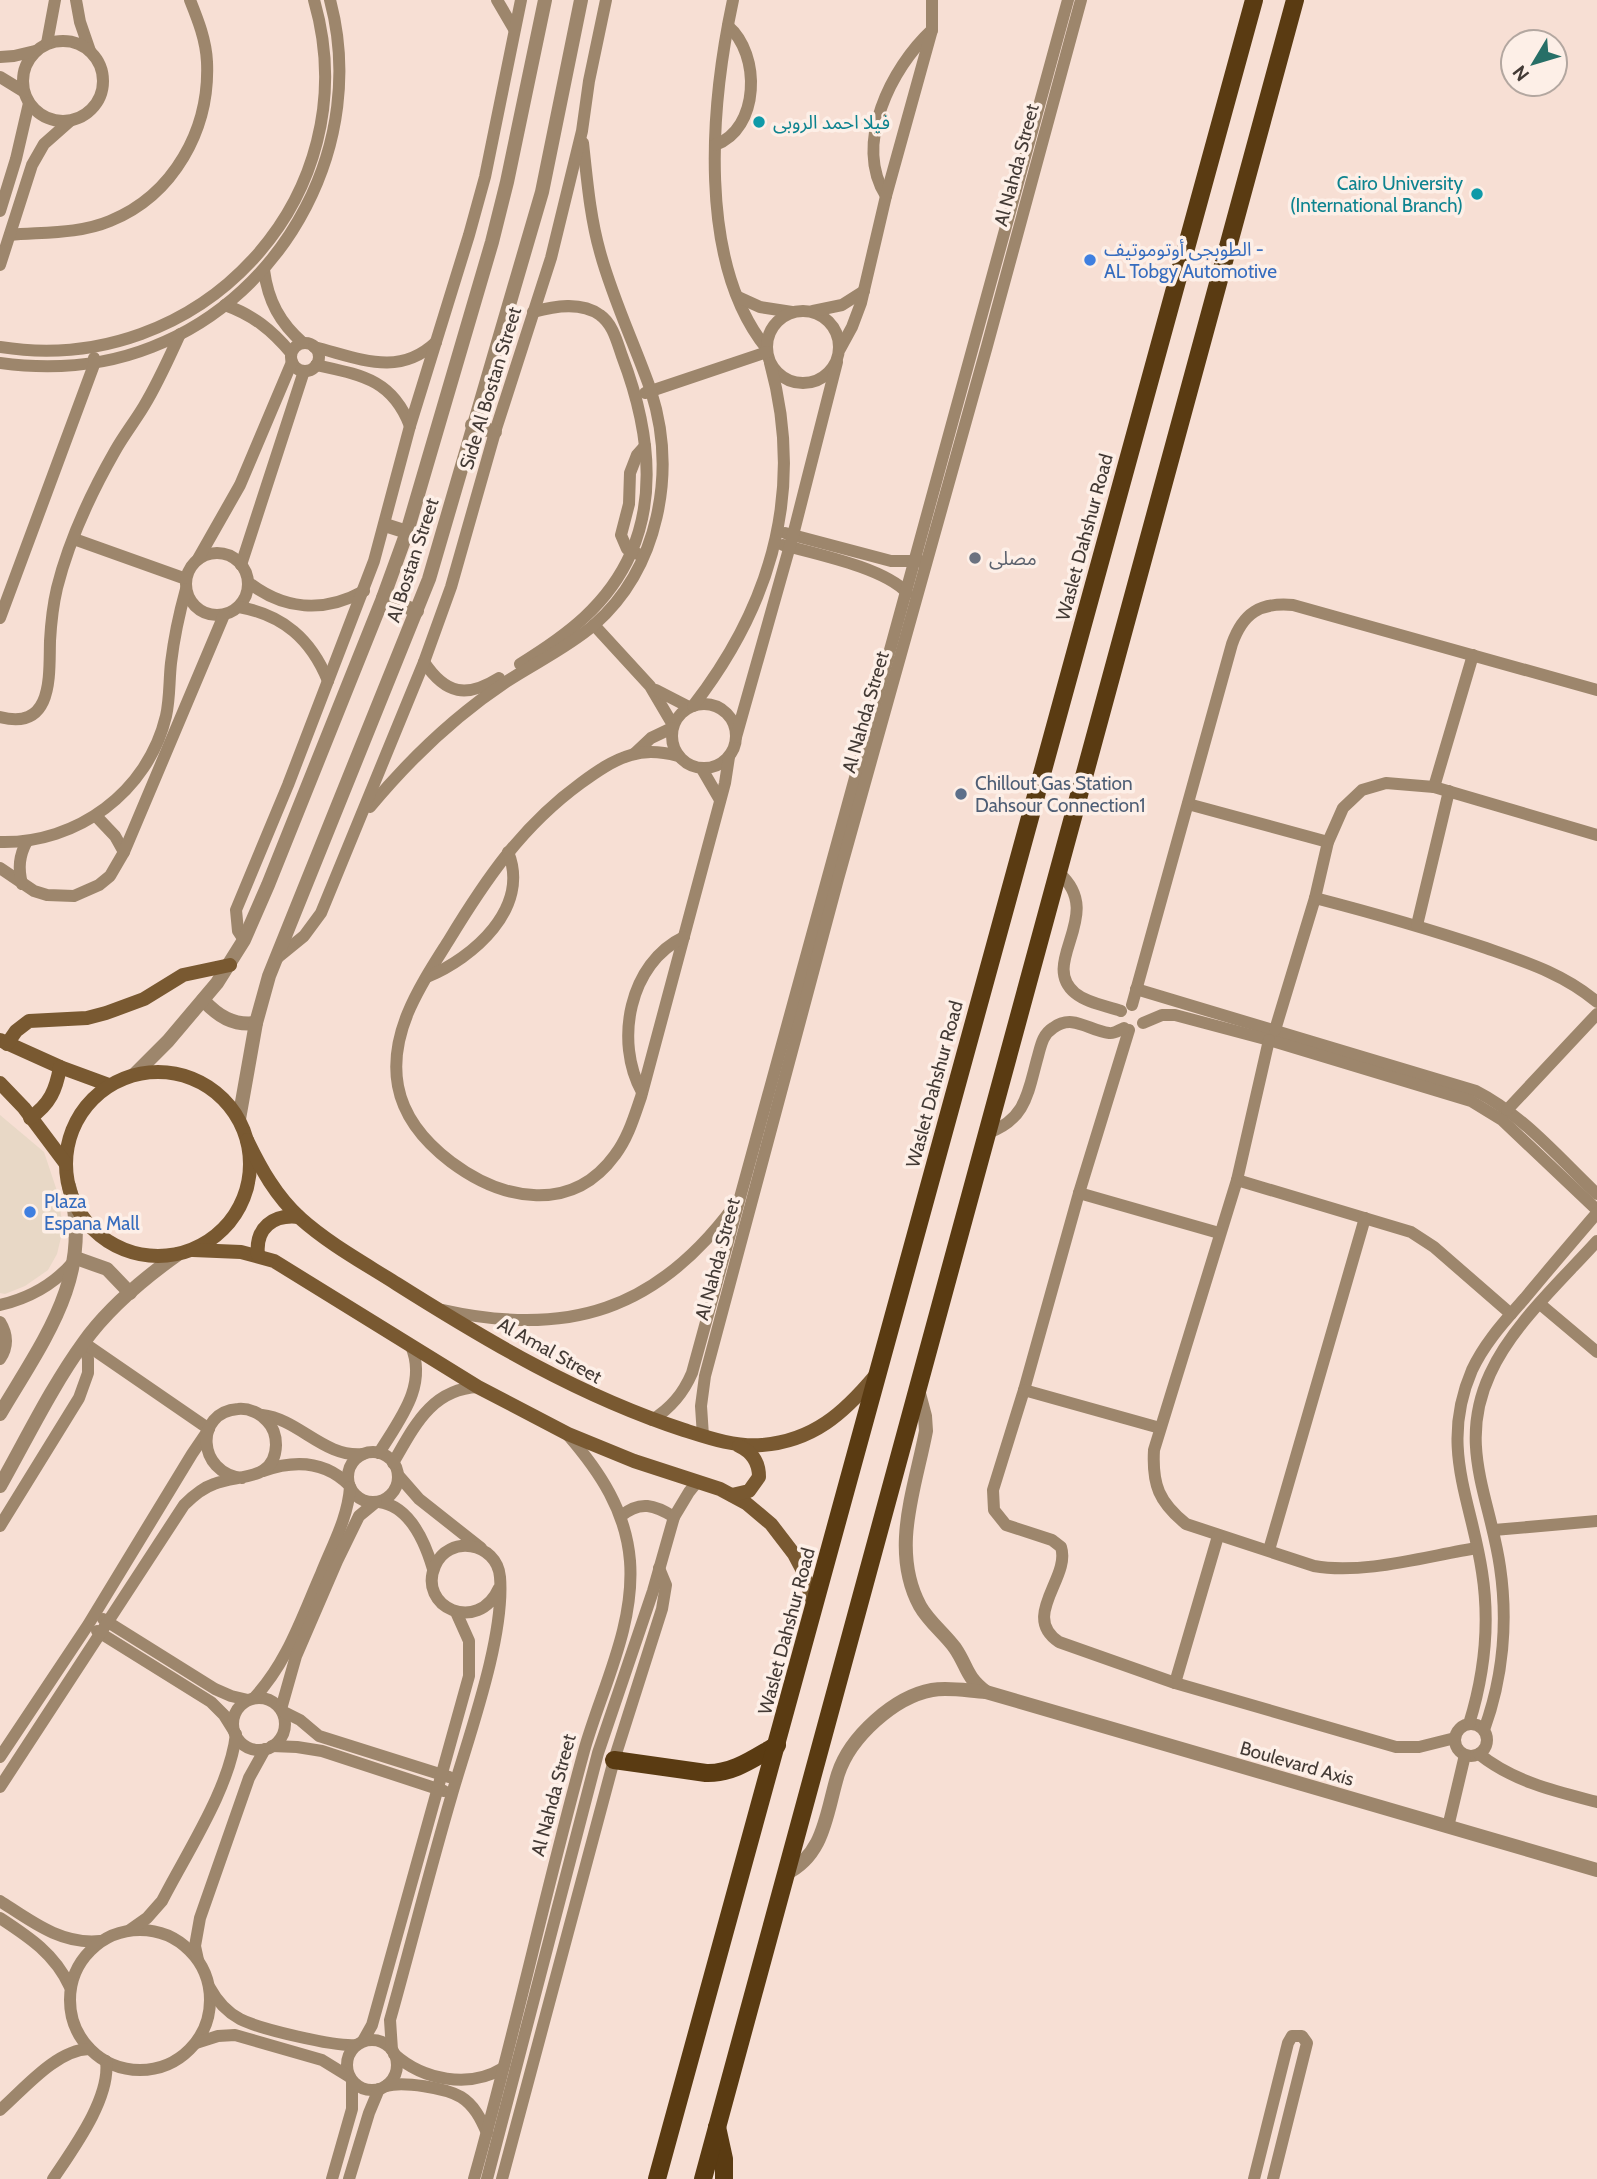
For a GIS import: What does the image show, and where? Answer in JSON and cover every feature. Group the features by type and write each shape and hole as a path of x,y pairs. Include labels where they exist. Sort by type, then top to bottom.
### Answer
{"main road":[{"name":"Waslet Dahshur Road","path":"657,2179 1254,0"},
{"path":"703,2179 1295,0"},
{"path":"109,1084 60,1067 3,1042 29,1021 106,1013 144,999 183,975 230,965"},
{"path":"30,1118 50,1100 60,1067"},
{"path":"186,1252 213,1239 229,1224 241,1205 248,1184 250,1162 247,1140 239,1119 220,1095 194,1079 165,1072 135,1074 109,1084 89,1102 76,1121 68,1142 66,1164 69,1186 83,1218 109,1242 125,1251 143,1255 161,1257 186,1252 223,1250 258,1255 274,1261 478,1387 568,1434 732,1495 759,1513 784,1538 803,1571 815,1607"},
{"path":"3,1090 30,1118 66,1164"},
{"name":"Al Amal Street","path":"247,1140 269,1182 299,1217 327,1239 436,1308 569,1385 652,1420 737,1445 785,1441 808,1434 829,1422 848,1407 879,1372"},
{"path":"258,1255 258,1237 270,1222 288,1216 299,1217"},
{"path":"732,1495 749,1491 759,1477 756,1461 751,1454 737,1445"},
{"path":"614,1760 721,1773 741,1766 777,1745"},
{"path":"717,2124 724,2159 724,2179"}],"street":[{"path":"47,43 55,0"},
{"path":"0,77 47,118 59,122 71,121 83,117 93,109 100,98 103,73 90,51 76,0"},
{"path":"10,235 78,230 111,221 166,183 186,156 207,93 207,60 201,26 190,0"},
{"path":"497,0 514,29"},
{"path":"244,940 238,931 236,911 364,591 385,525 410,426 485,177 521,0"},
{"name":"Al Bostan Street","path":"135,1074 203,1000 230,965 244,940 383,598 407,532 501,206 545,0"},
{"name":"Al Bostan Street","path":"239,1119 256,1023 276,959 417,611 441,542 472,425 526,253 542,192 581,0"},
{"name":"Side Al Bostan Street","path":"276,959 304,936 321,913 424,662 451,587 495,432 551,258 582,131 589,80 606,0"},
{"path":"733,0 718,93 715,178 720,226 738,297 750,324 784,378 804,384 823,378 837,362"},
{"path":"678,756 661,753 634,754 610,764 567,793 529,828 508,852 467,910 407,1013 400,1034 396,1069 400,1095 410,1120 448,1160 482,1182 510,1193 536,1196 563,1192 587,1181 616,1154 629,1130 684,937 729,757 791,541 840,349 852,327 863,291 932,30 932,0"},
{"name":"Al Nahda Street","path":"982,344 1068,0"},
{"name":"Al Nahda Street","path":"652,1420 681,1395 692,1373 739,1200 766,1130 838,879 982,344 1081,0"},
{"path":"0,347 49,351 93,347 137,336 163,326 211,298 256,257 305,195 330,146 339,91 334,3 316,6 324,55 323,105 305,195 298,224 264,270 225,305 180,334 135,354 95,362 40,366 0,363"},
{"path":"715,145 729,139 739,129 745,116 748,98 747,54 740,38 728,26"},
{"path":"886,196 876,177 874,165 877,125 898,72 912,50 932,30"},
{"path":"0,211 16,159 26,97 22,76 26,62 47,43 70,41 90,51"},
{"path":"0,57 36,51"},
{"path":"0,265 32,164 52,136 71,121"},
{"path":"361,818 407,766 469,709 505,682 564,648 594,625 622,596 644,558 658,512 662,471 659,430 651,391 599,250 590,203 582,131"},
{"path":"241,565 304,372 316,365 319,355 290,332 275,311 266,287 264,270"},
{"path":"738,297 768,309 792,312 842,304 863,291"},
{"path":"225,305 256,318 291,358 296,369 304,372"},
{"path":"424,662 439,680 449,686 468,691 484,687 581,622 608,592 631,551 639,528 645,499 645,446 637,396 614,334 600,315 578,306 555,307 533,313"},
{"path":"808,311 831,324 838,336 840,349"},
{"path":"729,757 717,766 702,769 689,765 678,756 672,743 673,726 680,714 691,706 737,641 760,593 777,537 784,494 784,438 780,401 768,355 773,326 792,312"},
{"path":"0,717 22,719 44,701 50,680 50,636 56,593 74,539 105,470 155,388 180,334"},
{"path":"0,842 27,841 66,831 96,816 131,784 149,759 159,737 169,699 172,652 188,572 240,485 298,345 309,345 388,364 415,358 436,341"},
{"path":"0,618 95,362 93,347"},
{"path":"637,396 768,355"},
{"path":"316,365 373,380 397,399 410,426"},
{"path":"472,425 495,432"},
{"path":"385,525 407,532"},
{"path":"777,537 881,574 898,583 907,593"},
{"path":"74,539 186,584"},
{"path":"791,541 891,561 922,561"},
{"path":"631,551 644,558"},
{"path":"186,584 190,601 211,615 224,615 239,607 246,595 248,582 241,565 224,554 210,554 198,559"},
{"name":"Al Nahda Street","path":"703,1436 701,1406 705,1376 827,877 907,593 922,561"},
{"path":"248,582 274,599 304,606 335,603 364,591"},
{"path":"383,598 417,611"},
{"path":"1127,1029 1119,1020 1136,989 1238,629 1248,616 1261,607 1293,605 1597,690"},
{"path":"239,607 272,616 301,636 317,657 328,681"},
{"path":"0,869 22,884 47,895 74,896 88,891 110,876 124,852 224,615"},
{"path":"594,625 650,686 673,726"},
{"path":"1434,787 1473,655"},
{"path":"650,686 691,706 710,704 719,707 732,720 736,737"},
{"path":"634,754 651,738 673,726"},
{"path":"702,769 720,800"},
{"path":"1477,1548 1347,1569 1314,1566 1186,1524 1170,1511 1158,1492 1153,1472 1154,1450 1237,1180 1272,1035 1315,898 1328,842 1343,807 1362,790 1386,783 1434,787 1597,835"},
{"path":"1417,925 1449,791"},
{"path":"1188,804 1328,842"},
{"path":"96,816 110,828 124,852"},
{"path":"22,884 19,867 27,841"},
{"path":"426,977 452,965 475,949 500,919 513,884 512,863 508,852"},
{"path":"1059,873 1072,888 1078,907 1063,963 1070,988 1087,1000 1142,1011 1143,1023"},
{"path":"1315,898 1417,925 1550,972 1578,987 1597,1002"},
{"path":"642,1092 628,1055 631,1012 642,979 655,956 669,944 684,937"},
{"path":"1136,989 1471,1101 1502,1119 1597,1211 1495,1332 1479,1357 1467,1384 1457,1442 1459,1472 1477,1548 1485,1600 1481,1681 1469,1724"},
{"path":"203,1000 230,1021 256,1023"},
{"path":"1079,1023 1087,1000"},
{"path":"1507,1110 1597,1014"},
{"path":"988,1133 1006,1125 1021,1110 1046,1034 1064,1023 1079,1023 1110,1033 1137,1029 1143,1023 1162,1015 1175,1015 1272,1035 1459,1085 1492,1099 1507,1110 1597,1194"},
{"path":"1127,1029 992,1500 999,1518 1006,1525 1052,1540 1061,1547 1062,1557 1044,1613 1048,1633 1059,1642 1175,1683 1396,1747 1419,1747 1455,1738"},
{"path":"1237,1180 1402,1228 1427,1241 1511,1314"},
{"path":"0,1414 33,1357 71,1279 76,1258 77,1220 69,1186"},
{"path":"1079,1194 1219,1233"},
{"path":"436,1308 480,1317 525,1320 568,1318 608,1308 645,1291 678,1268 711,1236 739,1200"},
{"path":"1269,1550 1365,1218"},
{"path":"1479,1754 1487,1743 1484,1730 1499,1681 1502,1644 1501,1569 1477,1467 1475,1441 1478,1414 1484,1388 1495,1363 1510,1340 1597,1241"},
{"path":"0,1486 84,1343 130,1293 186,1252"},
{"path":"76,1258 107,1269 130,1293"},
{"path":"0,1305 42,1289 61,1275 76,1258"},
{"path":"1540,1304 1597,1352"},
{"path":"0,1322 6,1336 6,1346 0,1359"},
{"path":"84,1343 209,1429"},
{"path":"0,1526 79,1398 88,1373 84,1343"},
{"path":"379,1453 414,1392 417,1369 411,1346"},
{"path":"917,1386 924,1408 926,1431 906,1524 908,1574 922,1609 955,1648 972,1680 986,1692"},
{"path":"478,1387 454,1391 432,1404 421,1416 396,1469 393,1492 359,1516 296,1656 282,1710 285,1731 269,1748 249,1778 195,1939 198,1960 209,1987 219,2003 243,2020 336,2045 382,2042 418,2070 453,2079 475,2080 503,2068"},
{"path":"1024,1390 1160,1428"},
{"path":"0,1757 92,1620 191,1454 223,1413 243,1408 282,1419 340,1452 379,1453 396,1469 419,1499 484,1550 498,1567 500,1577 490,1654 390,2020 393,2052 397,2060 395,2075 383,2088 369,2113 349,2179"},
{"path":"262,1415 269,1423 276,1443 275,1453 263,1471"},
{"path":"209,1429 206,1438 209,1458 223,1473 242,1478"},
{"name":"Al Nahda Street","path":"487,2179 584,1749 621,1636 626,1611 630,1562 621,1516 598,1472 568,1434"},
{"path":"0,1901 46,1932 79,1941 100,1941 130,1930 147,1918 162,1901 225,1779 235,1733 234,1716 242,1704 268,1682 287,1652 344,1518 352,1463 364,1454"},
{"path":"0,1787 184,1505 204,1488 216,1483 253,1476 289,1464 315,1465 334,1473 350,1486 360,1499 392,1505 411,1523 425,1543 439,1600 456,1612 467,1614 487,1606 495,1598 499,1588"},
{"name":"Al Nahda Street","path":"474,2179 503,2068 581,1819 598,1753 674,1517 688,1492 698,1482"},
{"path":"621,1516 629,1509 651,1505 674,1517"},
{"path":"1494,1531 1597,1521"},
{"path":"1175,1683 1218,1536"},
{"path":"433,1569 445,1552 454,1547 474,1546 484,1550"},
{"path":"502,2179 614,1760 663,1609 666,1585 659,1567"},
{"path":"331,2179 352,2109 347,2059 374,2019 469,1676 469,1642 456,1612"},
{"path":"92,1620 211,1702 224,1715 240,1741 251,1748 297,1747 322,1751 452,1794"},
{"path":"105,1629 231,1696 269,1699 319,1736 456,1779"},
{"name":"Boulevard Axis","path":"785,1874 796,1869 814,1851 820,1839 839,1770 848,1753 871,1725 914,1695 951,1689 986,1692 1597,1870"},
{"path":"1484,1730 1474,1724 1460,1729 1455,1738 1457,1748 1465,1755 1479,1754 1518,1779 1597,1802"},
{"path":"1447,1827 1465,1755"},
{"path":"568,1815 581,1819"},
{"path":"0,1917 45,1950 57,1964 70,1987"},
{"path":"130,1930 145,1929 168,1936 187,1948 198,1960"},
{"path":"100,1941 81,1961 70,1987 69,2003 72,2020 79,2035 89,2049 106,2061 124,2068 144,2070 164,2066 181,2057 195,2043 208,2017 209,1987"},
{"path":"195,2043 211,2037 235,2035 322,2060 350,2078 360,2088 369,2091 406,2083 460,2096 477,2112 487,2133"},
{"path":"1254,2179 1287,2043 1292,2036 1297,2035 1307,2043 1273,2179"},
{"path":"0,2110 59,2058 75,2050 89,2049"},
{"path":"53,2179 81,2136 102,2094 107,2078 106,2061"}],"shaded area":[{"name":"Plaza Espana Mall","path":"0,1115 44,1152 58,1194 63,1229 57,1254 48,1270 25,1286 5,1294 0,1293"}],"place":[{"name":"فيلا احمد الروبى","path":"759,122"},
{"name":"Cairo University (International Branch)","path":"1477,194"},
{"name":"الطوبجى أوتوموتيف - AL Tobgy Automotive","path":"1090,260"},
{"name":"مصلى","path":"975,558"},
{"name":"Chillout Gas Station Dahsour Connection1","path":"961,794"},
{"name":"Plaza Espana Mall","path":"30,1212"}]}
